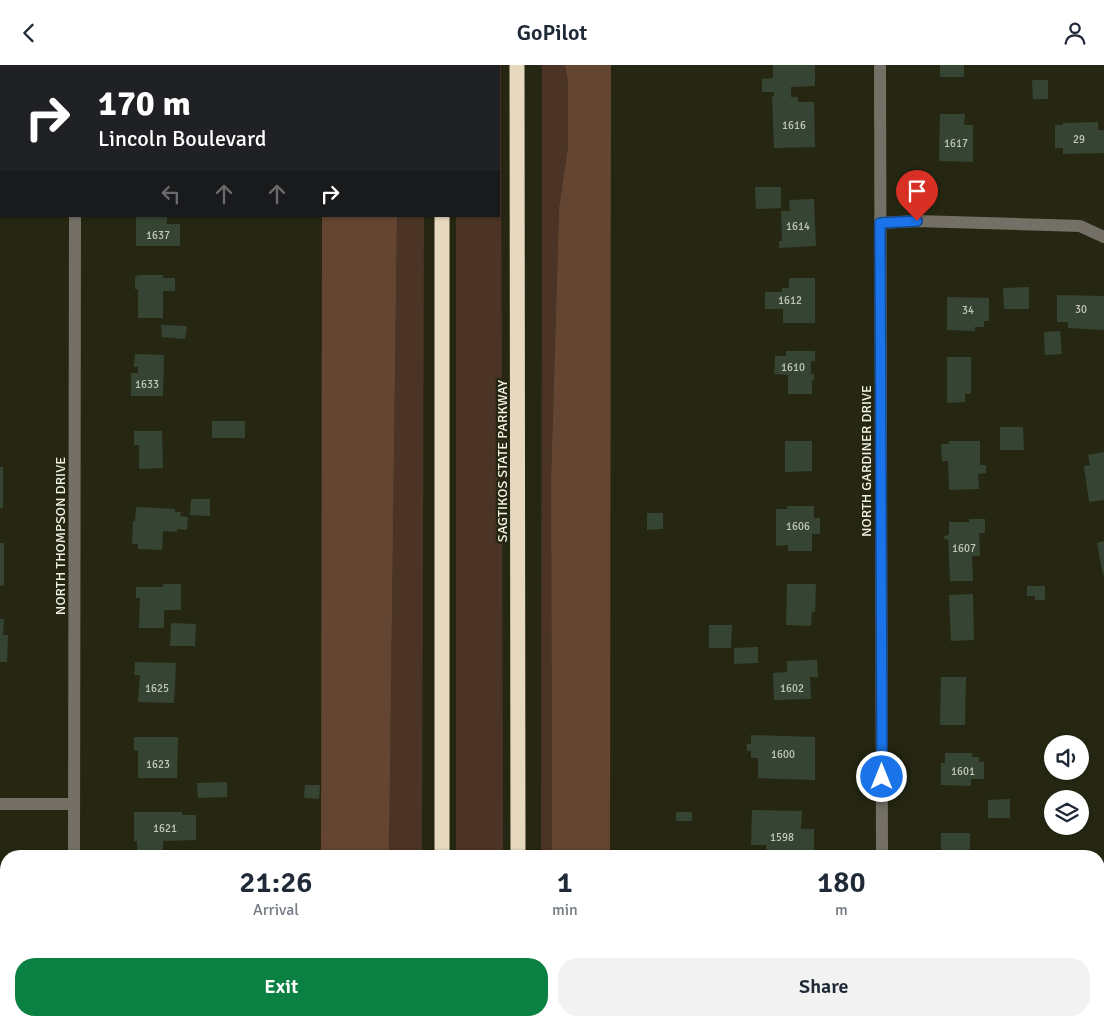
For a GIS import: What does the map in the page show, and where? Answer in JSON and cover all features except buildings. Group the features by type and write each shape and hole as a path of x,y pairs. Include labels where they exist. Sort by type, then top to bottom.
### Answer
{"highway":[{"name":"SAGTIKOS STATE PARKWAY","path":"517,65 518,850"},
{"path":"442,217 442,850"}],"street":[{"name":"NORTH GARDINER DRIVE","path":"880,65 882,850"},
{"name":"NORTH THOMPSON DRIVE","path":"74,850 75,217"},
{"path":"880,223 917,221 1080,225 1104,237"},
{"path":"0,804 74,804"}],"shaded area":[{"path":"501,65 503,850 456,850 456,217 500,217"},
{"path":"542,65 565,65 568,83 568,147 559,208 551,481 552,850 541,850"},
{"path":"565,65 611,65 610,850 552,850 551,481 559,208 568,147 568,83"},
{"path":"322,217 397,217 389,850 321,850"},
{"path":"397,217 424,217 422,850 389,850"}],"route":[{"path":"882,777 880,223 917,221"}]}
